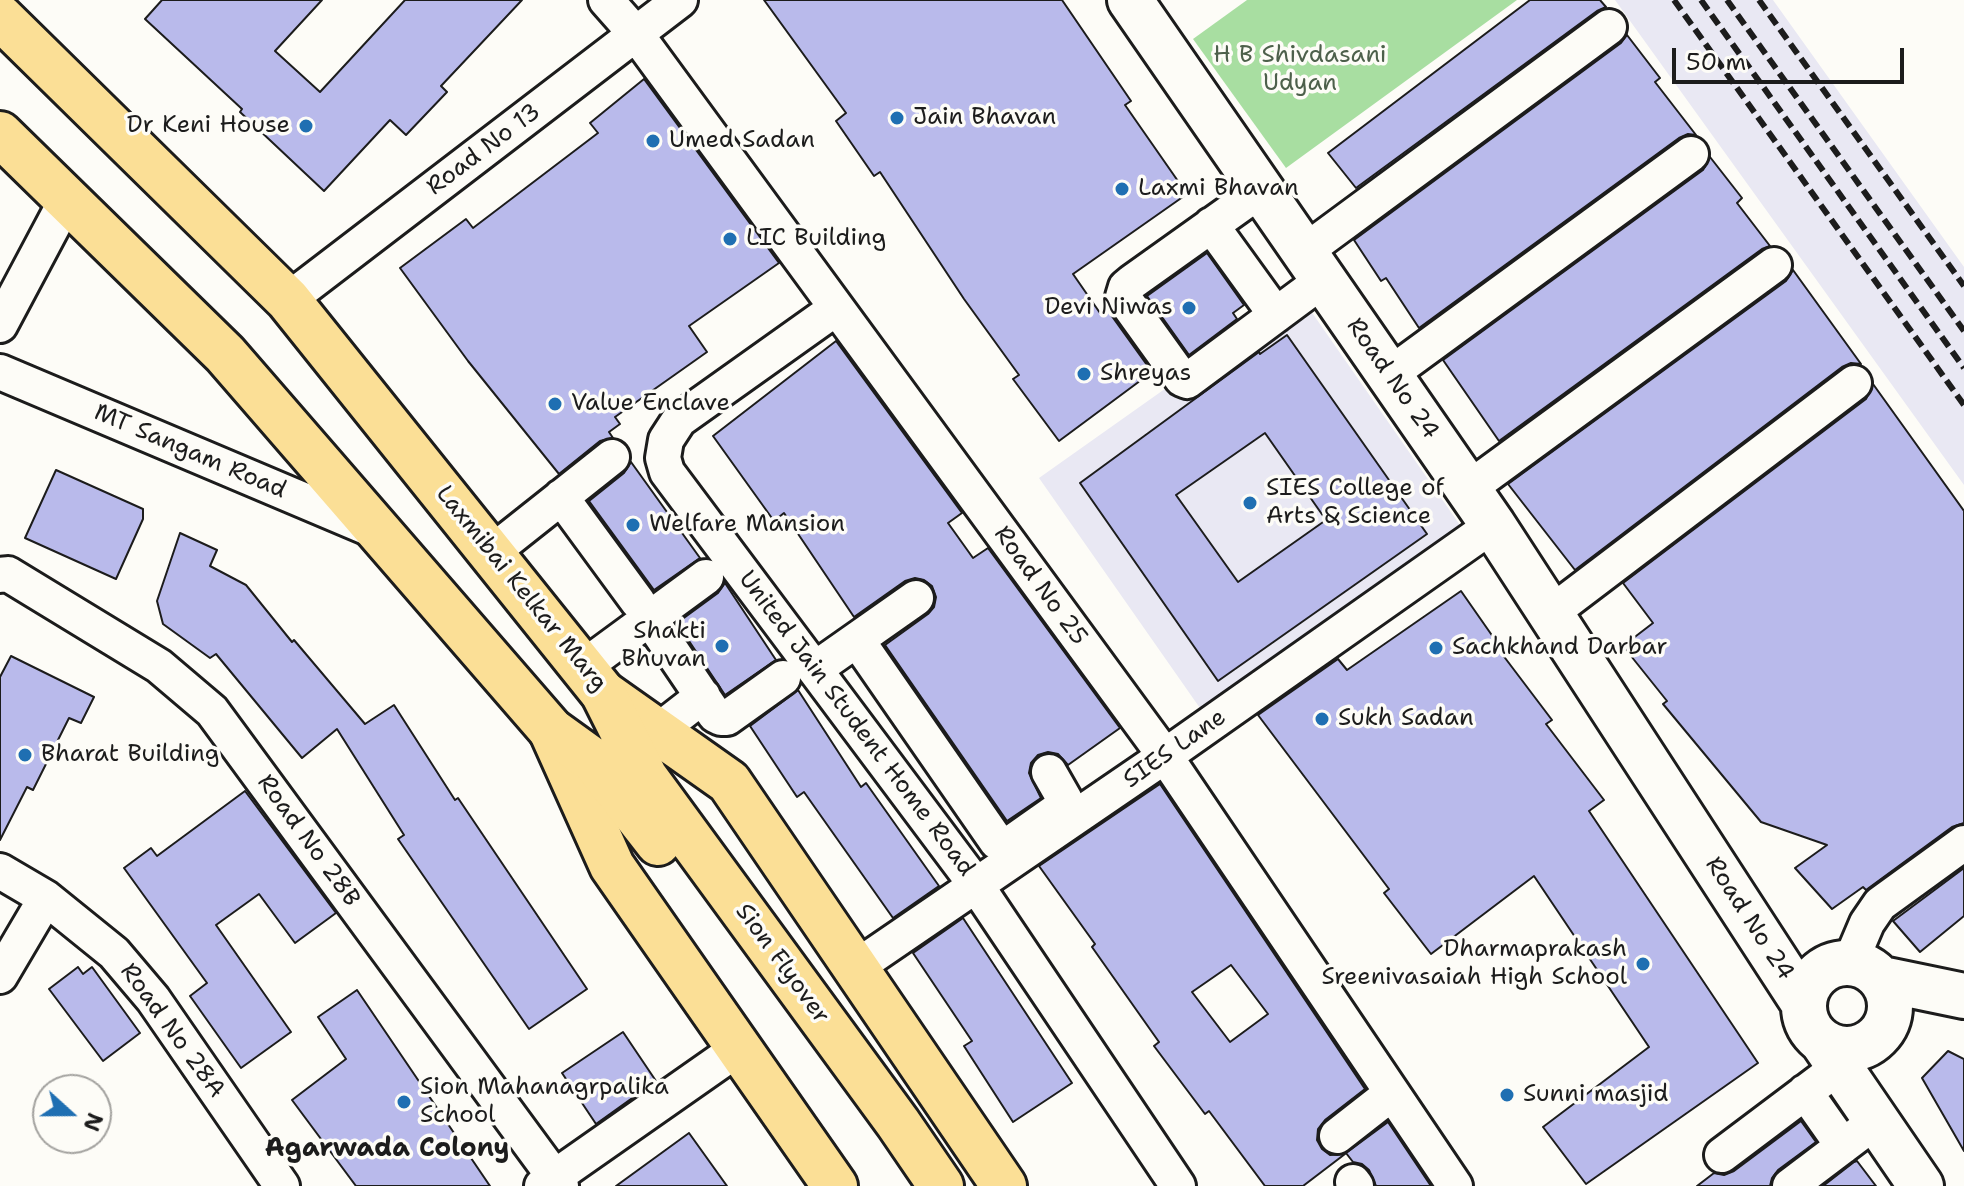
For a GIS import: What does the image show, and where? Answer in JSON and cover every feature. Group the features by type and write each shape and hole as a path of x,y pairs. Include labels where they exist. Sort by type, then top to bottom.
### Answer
{"main road":[{"name":"Laxmibai Kelkar Marg","path":"0,17 288,300 586,672 626,744"},
{"path":"0,134 225,354 545,723 612,866 835,1186"},
{"path":"545,723 586,672"},
{"path":"545,723 626,744 729,782 1004,1186"},
{"name":"Sion Flyover","path":"626,744 801,1025 912,1186"},
{"name":"Sion Flyover","path":"626,744 645,777 941,1186"}],"street":[{"name":"Road No 25","path":"606,0 636,34 1165,756 1455,1186"},
{"name":"Road No 13","path":"288,300 680,0"},
{"name":"Road No 24","path":"1130,0 1551,613 1817,1051 1860,1134 1921,1186"},
{"path":"1261,190 1132,282 1123,293 1182,379 1187,381 1193,377 1276,315 1314,266 1609,27"},
{"path":"1389,375 1691,154"},
{"path":"0,325 67,199"},
{"path":"1211,225 1276,315"},
{"path":"1468,489 1774,265"},
{"name":"United Jain Student Home Road","path":"835,309 679,420 666,440 663,458 667,472 799,674 880,756 976,885 1178,1186"},
{"name":"MT Sangam Road","path":"0,372 380,533"},
{"path":"1551,613 1854,383"},
{"path":"491,553 612,457"},
{"path":"561,497 644,610 715,715 721,718 727,718 857,640 916,598"},
{"name":"SIES Lane","path":"855,968 1165,756 1493,525"},
{"path":"586,672 644,610 695,573"},
{"name":"Road No 28B","path":"0,575 8,574 159,666 212,711 552,1183 739,1048"},
{"path":"857,640 1001,845 1007,846 1064,804 1065,800 1049,772"},
{"path":"626,744 703,696"},
{"path":"880,756 920,729"},
{"path":"1722,1155 1817,1051 1834,1047 1848,1050 1873,1041 1889,1019 1891,1005 1889,992 1866,971 1867,923 1880,904 1964,843"},
{"name":"Road No 28A","path":"0,871 46,898 114,953 153,999 282,1186"},
{"path":"5,960 46,898"},
{"path":"1817,1051 1807,990 1815,977 1827,967 1842,962 1964,996"},
{"path":"1337,1136 1392,1093"},
{"path":"1790,1186 1860,1134"}],"shaded area":[{"path":"1615,0 1773,0 1964,267 1964,485"},
{"name":"SIES College of Arts & Science","path":"1299,294 1462,528 1202,711 1039,478"}],"green space":[{"name":"H B Shivdasani Udyan","path":"1247,0 1517,0 1286,168 1193,39"}],"building":[{"path":"162,0 322,0 275,51 320,92 405,0 522,0 441,86 447,92 406,135 390,120 324,191 145,19"},
{"path":"764,0 1062,0 1131,101 1125,105 1187,194 1073,274 1100,313 1106,308 1152,372 1059,441 1013,379 1019,375 964,299 880,172 874,176 836,121 846,113"},
{"path":"1530,0 1600,0 1606,7 1356,188 1328,153"},
{"path":"1627,35 1660,78 1655,82 1696,135 1679,138 1419,328 1386,278 1381,281 1354,240 1621,43"},
{"path":"644,79 779,263 689,326 707,352 615,417 620,424 609,432 613,438 600,441 559,474 468,361 400,268 466,219 473,228 598,133 590,123"},
{"path":"1710,157 1742,198 1737,203 1770,246 1499,441 1443,360 1703,170"},
{"path":"1207,253 1244,305 1233,313 1237,319 1189,355 1147,296"},
{"path":"1793,270 1861,364 1851,363 1842,367 1575,570 1508,484 1786,281"},
{"path":"1287,335 1427,534 1218,681 1080,483","holes":["1265,433 1326,520 1238,582 1176,495"]},
{"path":"836,341 962,513 948,523 973,558 988,548 1120,728 1068,765 1058,754 1048,752 1038,755 1031,763 1029,773 1041,798 1007,821 885,645 934,607 936,597 932,586 915,578 905,581 854,617 784,513 774,521 713,436"},
{"path":"1873,384 1964,511 1964,823 1952,827 1866,890 1863,887 1832,909 1795,868 1827,845 1761,822 1663,704 1667,701 1623,646 1653,623 1623,583 1866,399"},
{"name":"Welfare Mansion","path":"631,462 700,558 654,590 589,501 624,473"},
{"path":"56,470 143,509 143,519 116,579 25,538"},
{"path":"180,533 217,550 210,566 246,585 365,724 394,705 455,800 458,798 587,989 529,1029 398,839 404,835 337,729 302,758 216,654 210,658 163,624 157,601"},
{"name":"Shakti Bhuvan","path":"725,583 776,660 725,695 677,623 718,593"},
{"path":"1461,591 1498,644 1496,646 1552,720 1546,724 1604,800 1589,811 1758,1063 1586,1184 1543,1127 1649,1047 1534,876 1431,954 1384,893 1389,889 1258,715 1338,659 1347,670"},
{"name":"Bharat Building","path":"11,656 94,697 81,723 69,718 33,790 27,787 0,840 0,677"},
{"path":"798,690 861,787 866,783 939,886 893,918 804,792 797,797 750,726"},
{"path":"1160,784 1365,1089 1318,1129 1317,1140 1322,1149 1330,1155 1345,1154 1303,1186 1265,1186 1209,1111 1205,1114 1154,1046 1159,1042 1039,866","holes":["1231,965 1268,1014 1230,1042 1192,992"]},
{"path":"245,791 336,913 295,943 259,894 216,925 291,1032 241,1068 190,996 207,983 124,868 151,848 157,856"},
{"path":"1964,868 1964,916 1920,952 1893,921"},
{"path":"963,918 1072,1083 1013,1122 964,1046 972,1041 913,953"},
{"path":"78,967 83,974 92,967 140,1033 103,1061 49,989"},
{"path":"357,990 490,1186 356,1186 292,1100 346,1059 318,1017"},
{"path":"623,1032 656,1081 596,1124 562,1073"},
{"path":"1948,1051 1964,1059 1964,1151 1922,1078"},
{"path":"1801,1121 1816,1142 1778,1170 1770,1186 1697,1186 1714,1173 1724,1175 1734,1171"},
{"path":"1388,1122 1431,1186 1376,1186 1369,1170 1353,1162 1346,1153"},
{"path":"689,1133 727,1186 616,1186"},
{"path":"1857,1161 1876,1186 1823,1186 1854,1162"}],"railway":[{"path":"1674,0 1964,405"},
{"path":"1701,0 1964,368"},
{"path":"1727,0 1964,331"},
{"path":"1759,0 1964,286"}],"place":[{"name":"Jain Bhavan","path":"897,118"},
{"name":"Dr Keni House","path":"306,126"},
{"name":"Umed Sadan","path":"653,141"},
{"name":"Laxmi Bhavan","path":"1122,189"},
{"name":"LIC Building","path":"730,239"},
{"name":"Devi Niwas","path":"1189,308"},
{"name":"Shreyas","path":"1084,374"},
{"name":"Value Enclave","path":"555,404"},
{"name":"SIES College of Arts & Science","path":"1250,503"},
{"name":"Welfare Mansion","path":"633,525"},
{"name":"Shakti Bhuvan","path":"722,646"},
{"name":"Sachkhand Darbar","path":"1436,648"},
{"name":"Sukh Sadan","path":"1322,719"},
{"name":"Bharat Building","path":"25,755"},
{"name":"Dharmaprakash Sreenivasaiah High School","path":"1643,964"},
{"name":"Sunni masjid","path":"1507,1095"},
{"name":"Sion Mahanagrpalika School","path":"404,1102"}],"district":[{"name":"Agarwada Colony","path":"387,1149"}]}
